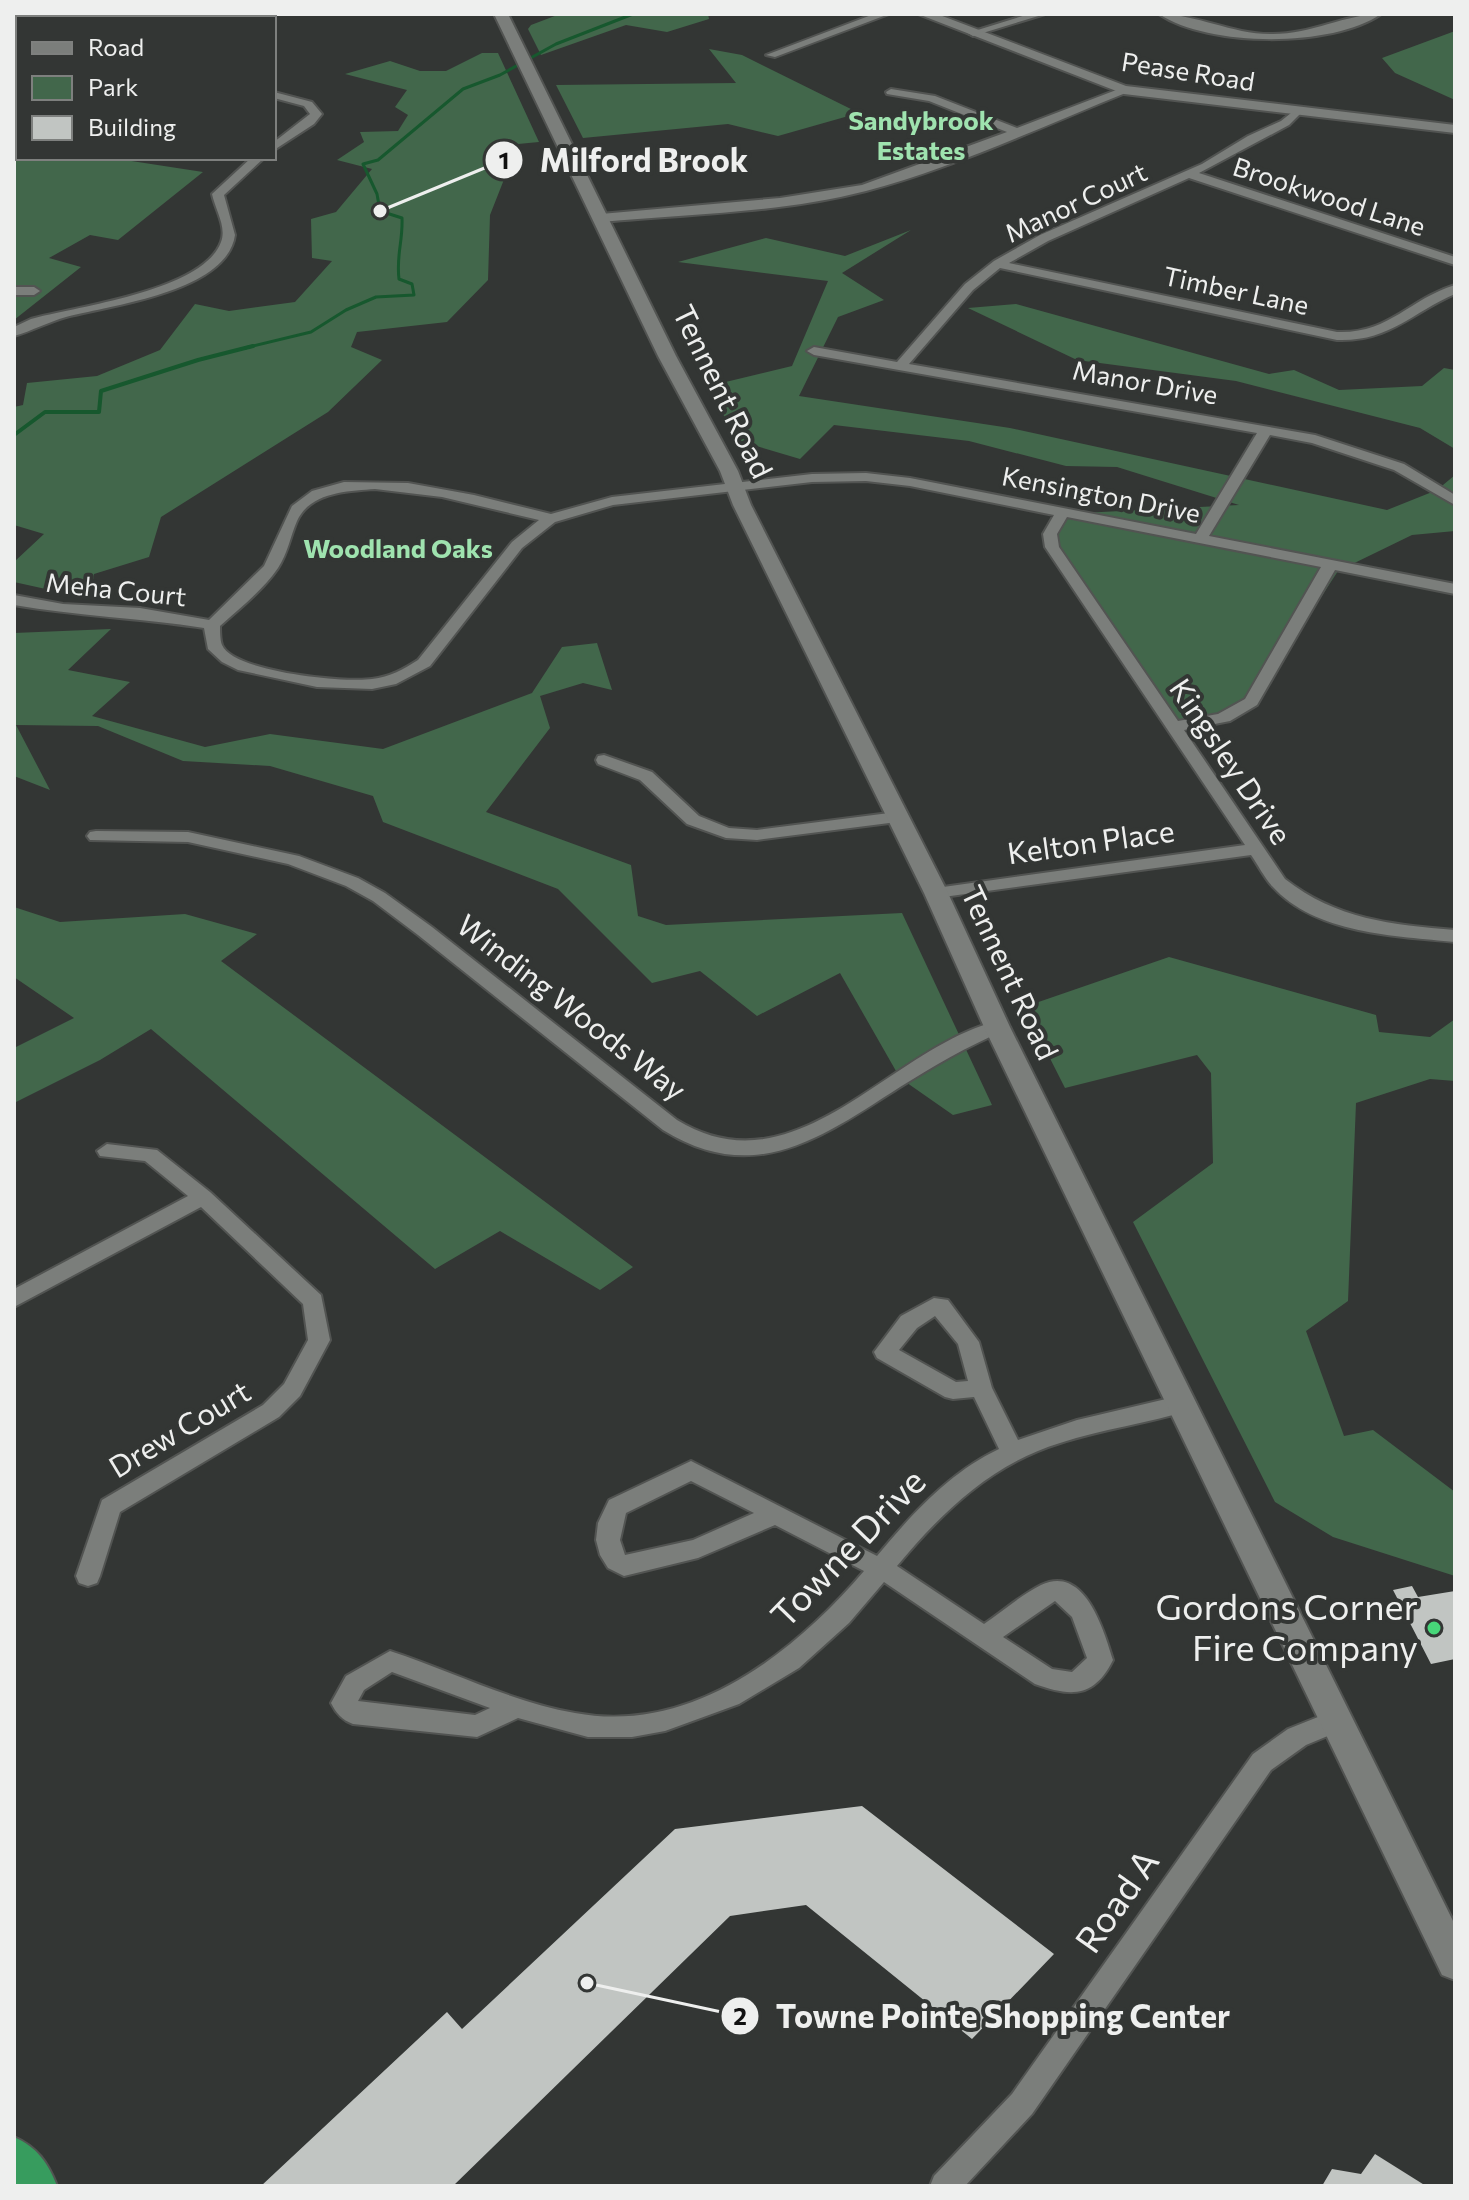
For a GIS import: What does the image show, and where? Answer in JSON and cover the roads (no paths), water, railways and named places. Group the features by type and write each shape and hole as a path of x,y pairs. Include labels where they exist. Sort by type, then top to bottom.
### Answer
{"highway":[{"path":"14,2162 32,2186"}],"street":[{"name":"Tennent Road","path":"501,14 936,893 997,1027 1455,1963"},
{"path":"771,55 884,14"},
{"name":"Pease Road","path":"925,14 1124,90 1455,129"},
{"path":"973,33 1040,14"},
{"path":"1164,14 1203,28 1269,38 1323,33 1376,14"},
{"path":"601,218 837,194 891,180 1124,90"},
{"path":"891,92 931,98 1017,132"},
{"path":"276,96 308,104 316,114 310,122 276,146"},
{"name":"Manor Court","path":"899,367 969,287 998,264 1044,238 1189,174 1285,123 1296,112"},
{"path":"14,332 52,316 163,289 209,267 223,253 229,238 218,194 256,160"},
{"name":"Brookwood Lane","path":"1189,174 1455,261"},
{"name":"Timber Lane","path":"998,264 1305,331 1341,336 1380,331 1420,305 1455,289"},
{"path":"14,291 34,291"},
{"name":"Manor Drive","path":"814,351 1325,441 1381,459 1422,479 1455,501"},
{"path":"1200,539 1266,430"},
{"name":"Kensington Drive","path":"550,519 612,501 812,478 880,478 1455,589"},
{"path":"364,484 396,486 528,511 550,519 517,545 430,657 398,678 345,687 253,670 220,654 212,638 212,625 274,564 292,517 300,506 329,491 364,484"},
{"name":"Kingsley Drive","path":"1063,512 1050,534 1052,547 1255,849 1289,893 1329,915 1369,927 1455,936"},
{"path":"1172,727 1221,719 1251,702 1330,565"},
{"name":"Meha Court","path":"14,600 63,609 140,613 212,625"},
{"path":"604,760 646,776 693,820 726,833 757,835 897,817"},
{"name":"Winding Woods Way","path":"96,836 188,837 293,860 352,882 425,931 670,1125 690,1137 720,1146 754,1149 807,1136 947,1049 997,1027"},
{"name":"Kelton Place","path":"936,893 1255,849"},
{"name":"Drew Court","path":"88,1576 110,1507 271,1411 292,1390 319,1340 313,1301 203,1197 150,1155 107,1151"},
{"path":"14,1299 203,1197"},
{"path":"981,1388 1011,1450"},
{"name":"Towne Drive","path":"517,1707 477,1726 353,1713 344,1703 355,1683 390,1661 564,1723 600,1727 659,1721 711,1704 795,1656 839,1618 913,1528 949,1493 1011,1450 1069,1430 1183,1404"},
{"path":"776,1514 698,1548 624,1566 615,1562 608,1546 617,1507 691,1470 776,1514 907,1583 984,1637 1059,1685 1078,1681 1096,1669 1100,1660 1078,1605 1069,1594 1060,1591 1050,1592 984,1637"},
{"name":"Road A","path":"945,2186 1022,2104 1262,1762 1295,1736 1338,1720"}],"waterway":[{"path":"248,347 311,332 346,310 376,297 414,295 412,284 399,279 402,218 380,211 377,194 363,164 378,160 463,89 500,75 556,44 633,14"},
{"path":"248,347 253,346"},
{"path":"14,435 45,412 99,412 101,391 248,347"}],"place":[{"name":"Milford Brook","path":"380,211"},
{"name":"Gordons Corner Fire Company","path":"1434,1628"},
{"name":"Towne Pointe Shopping Center","path":"587,1983"}],"district":[{"name":"Sandybrook Estates","path":"921,136"},
{"name":"Woodland Oaks","path":"398,549"}]}
